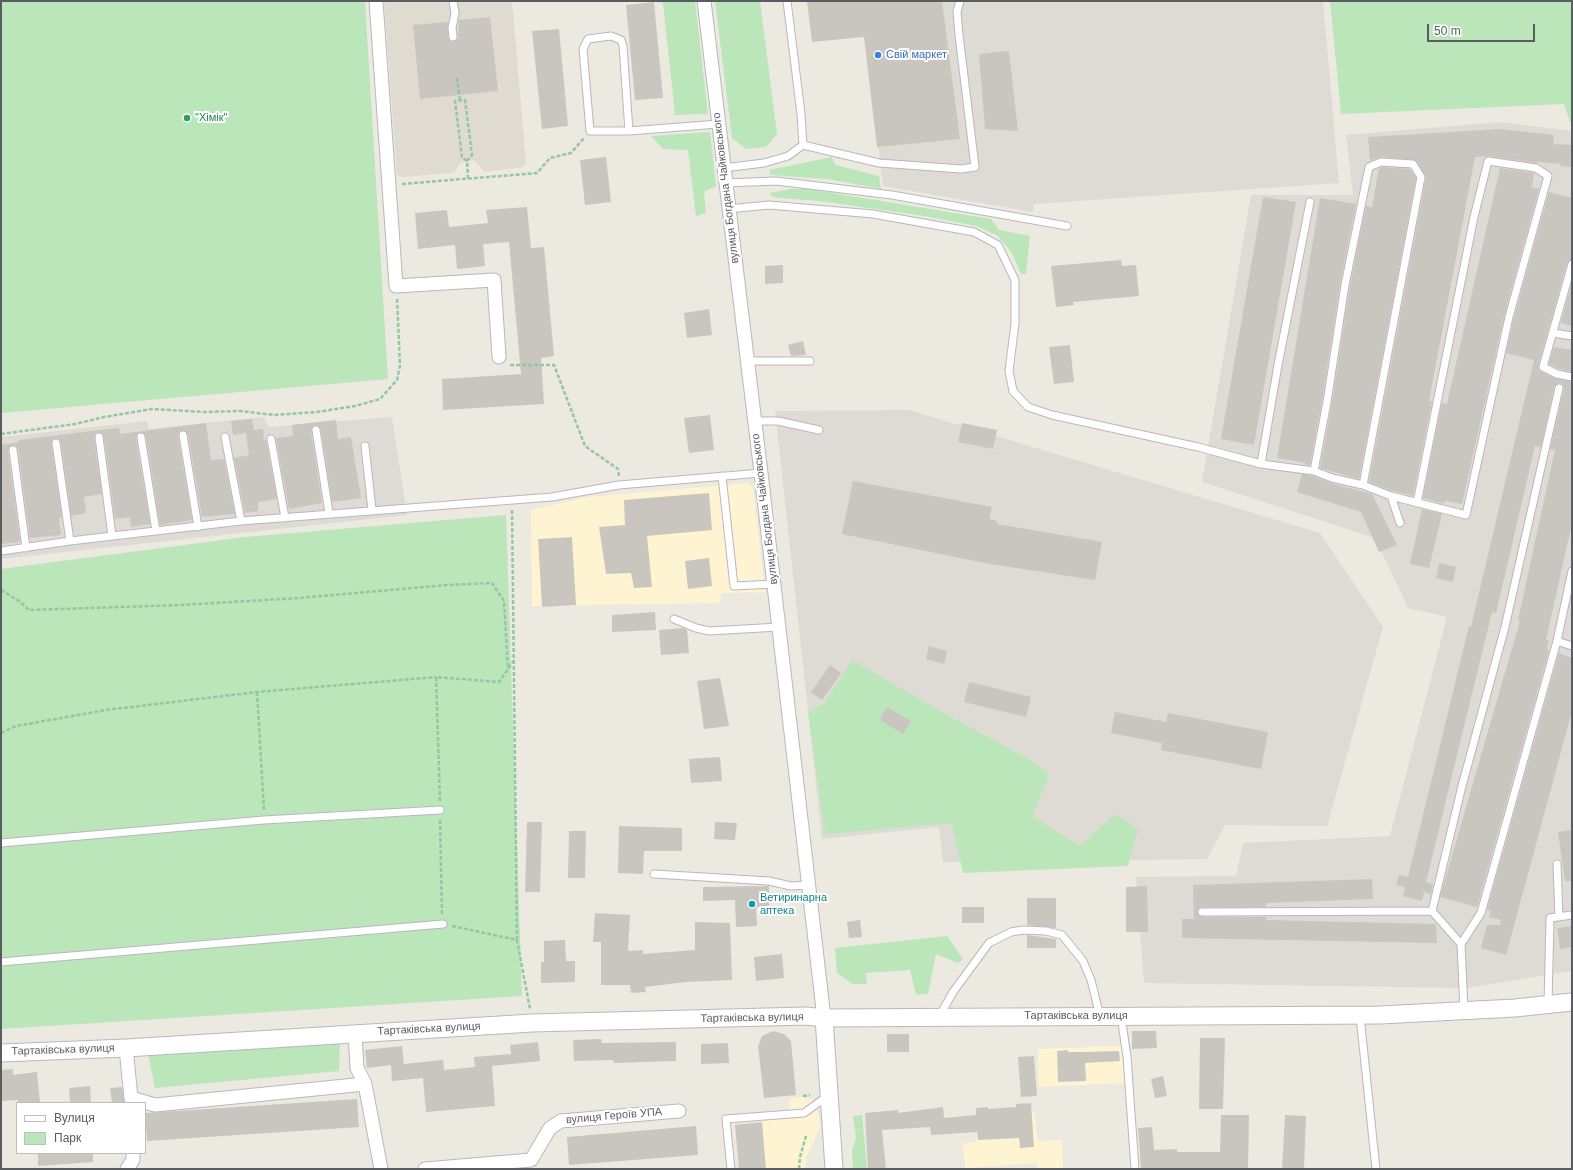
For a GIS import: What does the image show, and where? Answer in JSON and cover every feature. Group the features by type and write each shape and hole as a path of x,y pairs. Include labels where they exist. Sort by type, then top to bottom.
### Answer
{"street":[{"path":"376,1 396,286 494,280 499,357"},
{"name":"вулиця Богдана Чайковського","path":"704,1 728,209 762,473 824,1018"},
{"name":"Тартаківська вулиця","path":"1,1053 126,1048 532,1023 806,1016 824,1018 1360,1016 1464,1011 1572,1002"},
{"path":"824,1018 834,1169"},
{"path":"355,1033 358,1068 365,1084 381,1169"},
{"name":"Тартаківська вулиця","path":"126,1048 132,1101"},
{"name":"Тартаківська вулиця","path":"146,1103 155,1105 365,1084"},
{"name":"вулиця Героїв УПА","path":"425,1169 531,1160 550,1128 561,1121 679,1111"},
{"path":"127,1169 133,1160 133,1154"}],"lane":[{"path":"453,1 455,13 452,28 453,37"},
{"path":"787,1 800,106 803,145"},
{"path":"723,168 764,163 788,156 803,145 879,163 961,169 975,166 959,35 958,12 960,1"},
{"path":"629,131 623,46 621,40 611,36 588,39 584,44 590,131 629,131 718,124"},
{"path":"728,209 769,205 873,214 974,232 998,245 1015,280 1015,322 1009,371 1013,391 1028,407 1052,415 1190,446 1261,464 1314,471 1332,478 1363,485 1391,496 1466,515 1509,317 1548,176 1536,168 1488,161 1474,217 1417,502"},
{"path":"1314,471 1327,402 1345,285 1370,167 1381,162 1413,164 1421,177 1363,485"},
{"path":"725,183 776,181 892,195 1067,226"},
{"path":"1261,464 1278,365 1310,202"},
{"path":"1572,264 1543,368 1557,374 1572,376"},
{"path":"1553,333 1572,336"},
{"path":"747,361 810,361"},
{"path":"1432,911 1462,786 1505,627 1559,388"},
{"path":"755,421 778,421 819,430"},
{"path":"316,430 329,513"},
{"path":"183,435 198,527"},
{"path":"99,437 112,536"},
{"path":"141,437 156,531"},
{"path":"225,437 241,521"},
{"path":"271,439 285,518"},
{"path":"56,443 70,541"},
{"path":"365,446 372,510"},
{"path":"13,450 26,548"},
{"path":"1,551 70,541 241,521 329,513 552,497 620,485 762,473"},
{"path":"722,476 734,586 774,584"},
{"path":"1391,496 1400,523"},
{"path":"1464,1011 1461,944 1481,913 1557,642 1572,571"},
{"path":"674,619 696,628 709,631 779,627"},
{"path":"1557,642 1572,646"},
{"path":"1,843 264,820 440,810"},
{"path":"1557,864 1559,917"},
{"path":"654,874 769,881 791,886 808,886"},
{"path":"1202,912 1432,911 1461,944"},
{"path":"1548,1005 1550,918 1572,915"},
{"path":"1,962 443,924"},
{"path":"939,1017 953,992 989,943 1011,932 1023,930 1046,931 1062,935 1083,961 1091,980 1100,1016"},
{"path":"1121,1016 1127,1057 1135,1169"},
{"path":"1360,1016 1376,1169"},
{"path":"731,1169 726,1119 804,1113 829,1095"}],"path":[{"path":"457,78 460,101"},
{"path":"467,161 462,157 455,101 465,100 472,155 467,161 468,178"},
{"path":"389,185 536,173 550,158 571,153 590,131"},
{"path":"1,434 75,424 104,417 152,409 205,412 240,411 274,415 317,412 355,406 380,399 398,380 400,365 396,286"},
{"path":"499,357 511,366 554,365 585,446 618,469 620,485"},
{"path":"512,500 517,940 532,1023"},
{"path":"1,590 19,601 29,610 275,600 446,585 492,583 504,601 508,669"},
{"path":"1,733 16,726 106,710 257,692 436,677 499,682 515,659"},
{"path":"436,677 443,924 517,940"},
{"path":"257,692 264,820"},
{"path":"799,1169 800,1157 806,1136"}],"shaded area":[{"path":"384,1 512,1 526,163 523,167 485,172 474,160 461,162 454,173 402,177 397,175"},
{"path":"860,1 1323,1 1339,183 1034,204 1033,212 883,186"},
{"path":"1500,122 1572,131 1572,971 1466,988 1144,983 1136,877 1236,876 1243,843 1390,836 1447,617 1408,608 1375,538 1202,482 1251,195 1353,195 1346,135"},
{"path":"909,410 1320,533 1383,627 1327,826 1225,825 1207,859 943,862 939,827 822,839 775,411"},
{"path":"264,417 268,427 392,417 407,515 1,559 1,437 147,421 149,429"},
{"path":"748,483 753,489 765,592 722,593 719,603 532,606 531,510 588,497"},
{"path":"1122,1046 1124,1083 1039,1087 1038,1049"},
{"path":"800,1097 813,1100 819,1115 820,1126 806,1158 805,1169 761,1169 758,1119 791,1118 789,1098"},
{"path":"1035,1111 1037,1141 1062,1140 1063,1169 1038,1169 1038,1163 965,1168 963,1143 977,1142 975,1115"}],"green space":[{"name":"\"Хімік\"","path":"1,1 365,1 388,379 1,413"},
{"path":"660,1 695,1 708,114 675,115 663,3"},
{"path":"715,1 760,1 777,134 766,147 746,149 732,138"},
{"path":"1330,1 1572,1 1572,122 1570,122 1564,104 1341,114"},
{"path":"710,132 716,186 704,192 706,213 696,216 688,150 663,149 651,136"},
{"path":"832,157 835,165 879,176 881,189 828,179 771,175 769,170"},
{"path":"790,189 808,189 991,219 999,230 1030,236 1026,274 1021,274 1012,253 998,236 976,226 924,216 820,201 772,197 770,193"},
{"path":"506,515 522,996 1,1029 1,569 245,537"},
{"path":"852,660 940,711 1032,761 1049,775 1032,816 1080,846 1115,814 1138,829 1128,866 963,873 952,823 825,834 808,712 825,703"},
{"path":"947,936 963,959 958,963 936,954 928,994 916,995 910,970 866,973 867,984 853,984 837,973 835,948"},
{"path":"340,1041 339,1071 155,1088 148,1054"},
{"path":"862,1115 867,1169 853,1169 852,1150 856,1138 853,1116"}],"building":[{"path":"807,1 942,1 960,139 877,147 864,37 812,42"},
{"path":"654,2 663,98 635,100 626,5"},
{"path":"490,17 498,91 420,99 413,25 448,22 448,38 453,42 458,39 459,20"},
{"path":"559,29 568,126 542,129 532,31"},
{"path":"1009,51 1018,131 985,129 979,54"},
{"path":"1500,129 1554,135 1553,144 1572,145 1572,167 1560,166 1561,164 1537,163 1489,156 1475,157 1429,401 1432,401 1413,496 1393,491 1369,482 1426,177 1415,160 1381,157 1370,160 1368,137"},
{"path":"606,157 611,202 585,205 580,160"},
{"path":"1379,168 1410,169 1416,178 1359,479 1320,468 1332,403 1350,286 1366,206 1372,207"},
{"path":"1500,168 1534,173 1532,187 1539,189 1504,316 1462,504 1445,501 1444,504 1423,498 1442,403 1447,404"},
{"path":"1549,192 1572,198 1572,259 1567,263 1538,366 1540,371 1555,378 1572,382 1572,523 1546,640 1549,640 1547,649 1549,650 1477,907 1440,897 1520,621 1518,620 1555,450 1550,449 1564,389 1563,385 1560,383 1554,387 1541,447 1535,446 1496,613 1492,612 1426,882 1433,884 1431,894 1424,892 1422,901 1403,896 1405,887 1396,885 1399,875 1408,877 1469,626 1471,627 1534,360 1506,353 1514,318"},
{"path":"1263,197 1296,202 1254,445 1221,439"},
{"path":"1320,198 1356,204 1340,284 1322,401 1310,465 1305,465 1306,463 1277,458"},
{"path":"527,207 531,248 544,247 554,356 541,358 544,404 443,410 442,379 521,374 509,242 483,244 485,266 457,269 455,245 418,249 415,213 447,210 449,227 488,223 486,210"},
{"path":"1121,260 1122,266 1136,265 1139,296 1073,302 1074,305 1056,307 1051,266"},
{"path":"783,265 783,283 765,284 765,266"},
{"path":"1572,282 1572,326 1561,323"},
{"path":"709,309 712,335 687,338 684,313"},
{"path":"803,341 806,355 791,356 788,345"},
{"path":"1070,345 1074,382 1054,384 1049,347"},
{"path":"1554,347 1572,350 1572,372 1559,369 1549,364"},
{"path":"710,415 714,450 689,453 684,418"},
{"path":"252,419 254,430 263,429 277,499 258,502 258,511 245,513 234,458 249,455 246,433 233,435 231,421"},
{"path":"336,420 338,439 351,437 361,498 332,502 321,429 316,425 313,426 311,431 322,503 289,509 276,438 293,436 292,425"},
{"path":"206,423 211,460 224,459 235,514 202,517 188,434 183,430 180,431 178,436 192,520 160,525 146,436 141,432 138,433 136,438 150,524 131,527 130,517 115,519 104,436 99,432 96,433 94,438 102,494 84,497 86,513 71,516 61,442 56,438 51,442 62,517 59,517 61,535 30,538 18,449 15,445 10,446 8,451 20,540 18,542 1,544 1,445 19,442 19,440 91,431 119,428 120,434"},
{"path":"962,423 997,430 993,449 958,442"},
{"path":"1302,474 1372,494 1397,545 1379,552 1361,512 1297,492"},
{"path":"853,481 992,507 989,519 997,521 997,524 1102,542 1095,580 990,564 842,534"},
{"path":"709,493 712,530 647,536 652,587 634,588 631,573 606,574 599,527 625,525 624,500"},
{"path":"1422,509 1442,514 1429,568 1410,564"},
{"path":"572,537 576,605 542,607 538,539"},
{"path":"709,558 712,586 688,589 685,561"},
{"path":"1439,563 1456,567 1453,582 1436,578"},
{"path":"655,612 656,630 612,632 612,615"},
{"path":"683,628 687,630 689,653 661,655 659,630"},
{"path":"929,646 947,651 944,664 926,659"},
{"path":"1559,653 1572,658 1572,711 1506,955 1481,948 1487,925 1500,925 1501,920 1489,917 1491,911 1487,910"},
{"path":"830,665 841,673 822,700 811,692"},
{"path":"720,678 729,726 704,729 697,681"},
{"path":"969,682 1031,697 1026,717 964,702"},
{"path":"887,707 911,721 903,734 880,720"},
{"path":"1115,712 1166,722 1168,713 1268,732 1261,769 1161,750 1162,743 1111,733"},
{"path":"720,757 722,781 691,783 689,759"},
{"path":"527,822 542,822 540,892 525,892"},
{"path":"715,822 737,823 735,840 714,839"},
{"path":"619,826 682,828 682,851 644,851 643,874 618,873"},
{"path":"1572,830 1572,881 1565,881 1558,832"},
{"path":"569,831 586,831 585,878 568,878"},
{"path":"1372,879 1373,899 1266,903 1266,907 1202,907 1198,909 1197,912 1202,917 1266,917 1266,920 1436,924 1437,943 1182,938 1182,919 1194,919 1193,885"},
{"name":"Ветиринарна аптека","path":"769,886 769,906 756,907 757,926 736,927 735,900 703,901 703,887"},
{"path":"1147,886 1148,932 1126,932 1126,887"},
{"path":"1027,898 1056,898 1056,928 1027,925"},
{"path":"962,907 984,907 984,923 962,923"},
{"path":"595,913 630,915 628,951 643,950 643,954 695,950 695,922 730,923 732,980 686,982 645,987 646,992 631,993 630,985 601,985 601,942 593,942"},
{"path":"860,920 862,937 849,938 847,922"},
{"path":"1572,926 1572,947 1560,949 1557,928"},
{"path":"1027,935 1056,939 1056,948 1027,948"},
{"path":"565,940 566,961 575,961 575,982 541,983 541,962 544,962 544,941"},
{"path":"782,954 784,978 756,981 754,957"},
{"path":"773,1031 784,1034 791,1041 796,1095 764,1098 758,1046 762,1036"},
{"path":"1132,1031 1156,1031 1157,1048 1132,1049"},
{"path":"887,1034 909,1034 909,1052 887,1052"},
{"path":"1200,1038 1225,1038 1223,1109 1199,1109"},
{"path":"601,1039 602,1043 676,1042 676,1061 614,1063 613,1060 574,1061 573,1040"},
{"path":"538,1042 540,1061 492,1066 495,1106 426,1112 423,1078 392,1081 391,1065 367,1068 365,1050 402,1046 404,1064 443,1060 444,1070 475,1067 474,1057 511,1054 510,1045"},
{"path":"728,1043 729,1063 701,1064 701,1044"},
{"path":"1068,1050 1068,1052 1119,1051 1120,1061 1085,1063 1086,1081 1058,1082 1057,1051"},
{"path":"1034,1056 1037,1096 1021,1097 1018,1057"},
{"path":"13,1069 13,1075 37,1072 40,1102 18,1102 18,1100 1,1101 1,1070"},
{"path":"1163,1076 1167,1096 1155,1098 1151,1079"},
{"path":"90,1086 91,1102 70,1102 69,1088"},
{"path":"122,1087 125,1102 112,1102 110,1088"},
{"path":"357,1099 359,1127 147,1141 146,1113"},
{"path":"1031,1103 1034,1147 1020,1148 1019,1138 978,1140 977,1132 931,1135 930,1127 882,1130 886,1169 868,1169 865,1113 898,1110 898,1113 943,1107 944,1118 976,1115 976,1108 988,1107 988,1109 1016,1107 1016,1104"},
{"path":"1221,1115 1249,1115 1248,1169 1141,1169 1138,1128 1152,1127 1154,1150 1177,1149 1177,1152 1220,1152"},
{"path":"1285,1115 1306,1116 1304,1169 1282,1169"},
{"path":"762,1122 766,1169 739,1169 735,1125"},
{"path":"696,1126 698,1155 569,1165 567,1137"},
{"path":"38,1154 93,1154 93,1162 38,1166"}],"place":[{"name":"Свiй маркет","path":"878,55"},
{"name":"\"Хімік\"","path":"187,118"},
{"name":"Ветиринарна аптека","path":"752,904"}]}
